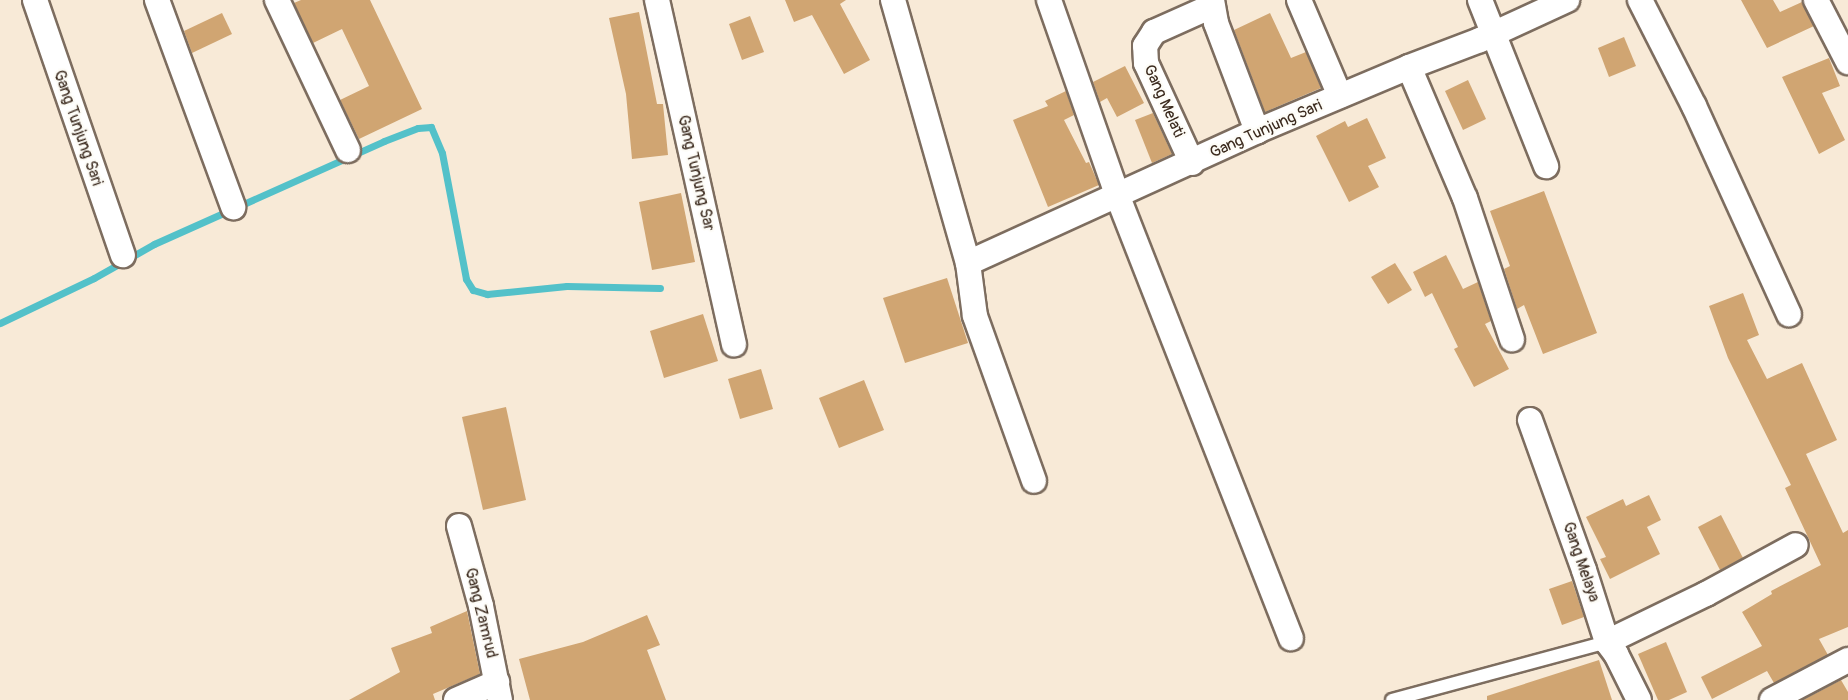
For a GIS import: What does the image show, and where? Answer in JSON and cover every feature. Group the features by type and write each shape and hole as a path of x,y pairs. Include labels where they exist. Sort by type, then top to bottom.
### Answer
{"street":[{"name":"Gang Tunjung Sari","path":"35,0 123,255"},
{"path":"157,0 233,207"},
{"path":"278,0 348,150"},
{"name":"Gang Tunjung Sar","path":"657,0 734,345"},
{"path":"893,0 968,263 975,316 1034,481"},
{"path":"1048,0 1118,197 1291,638"},
{"path":"1299,0 1340,96"},
{"path":"1480,0 1546,166"},
{"name":"Gang Tunjung Sari","path":"968,263 1118,197 1257,131 1494,33 1567,0"},
{"path":"1640,0 1694,106 1789,314"},
{"path":"1816,0 1848,62"},
{"path":"1212,3 1257,131"},
{"name":"Gang Melati","path":"1192,163 1146,63 1145,46 1154,32 1212,3"},
{"path":"1409,67 1472,217 1512,339"},
{"name":"Gang Melaya","path":"1530,420 1584,570 1607,642 1616,654 1639,700"},
{"name":"Gang Zamrud","path":"459,526 481,606 499,691"},
{"path":"1607,642 1706,594 1796,545"},
{"path":"1773,700 1848,660"},
{"path":"456,700 499,691"}],"lane":[{"path":"1392,700 1607,642"}],"building":[{"path":"301,0 370,0 422,109 359,139 340,100 369,86 342,29 313,43 294,3"},
{"path":"785,0 846,0 840,4 870,60 844,74 812,15 794,22"},
{"path":"1741,0 1773,0 1780,12 1802,2 1814,26 1767,48"},
{"path":"639,12 657,104 663,104 668,155 632,159 626,94 609,18"},
{"path":"222,13 232,34 192,53 184,31"},
{"path":"1270,13 1291,58 1306,52 1321,88 1265,112 1234,30"},
{"path":"750,16 764,52 742,60 729,24"},
{"path":"1624,37 1636,66 1609,77 1598,48"},
{"path":"1829,58 1840,86 1822,93 1845,140 1819,154 1782,77"},
{"path":"1125,66 1144,103 1117,117 1107,98 1100,102 1093,82"},
{"path":"1468,80 1486,119 1463,130 1445,91"},
{"path":"1066,91 1074,115 1064,120 1086,163 1089,162 1099,185 1048,207 1013,120 1048,106 1045,101"},
{"path":"1153,113 1172,154 1152,163 1135,120"},
{"path":"1367,118 1386,158 1368,166 1379,187 1349,202 1316,136 1345,121 1348,127"},
{"path":"1544,191 1597,333 1543,354 1524,305 1517,309 1504,269 1510,266 1490,211"},
{"path":"681,193 695,262 652,270 639,202"},
{"path":"1446,255 1463,289 1478,282 1491,321 1485,324 1509,369 1474,387 1454,349 1458,347 1432,293 1425,297 1413,272"},
{"path":"1395,263 1412,290 1388,304 1371,277"},
{"path":"947,278 968,343 905,363 883,298"},
{"path":"1743,293 1759,335 1747,340 1767,379 1802,363 1837,440 1806,454 1843,533 1848,530 1848,627 1819,639 1828,655 1774,683 1767,671 1712,699 1701,677 1762,646 1742,612 1772,594 1771,591 1821,565 1785,488 1791,485 1728,358 1709,306"},
{"path":"703,314 718,361 664,378 650,331"},
{"path":"761,369 773,409 740,419 728,379"},
{"path":"864,380 884,430 839,448 819,398"},
{"path":"506,407 526,500 483,510 462,417"},
{"path":"1649,495 1661,520 1647,527 1660,554 1610,579 1600,559 1606,557 1586,517 1623,499 1626,506"},
{"path":"1721,515 1743,558 1720,570 1698,527"},
{"path":"1572,581 1584,617 1562,625 1549,589"},
{"path":"467,611 480,674 433,694 435,700 349,700 400,672 391,648 432,633 430,627"},
{"path":"647,615 660,645 647,650 666,700 530,700 519,659 583,642"},
{"path":"1666,642 1687,692 1669,700 1658,700 1638,654"},
{"path":"1599,660 1612,700 1487,700 1487,696"},
{"path":"1841,680 1848,692 1848,700 1803,700"}],"waterway":[{"path":"0,323 94,278 154,244 384,141 418,128 431,127 442,153 466,279 473,290 487,294 567,286 660,288"}]}
